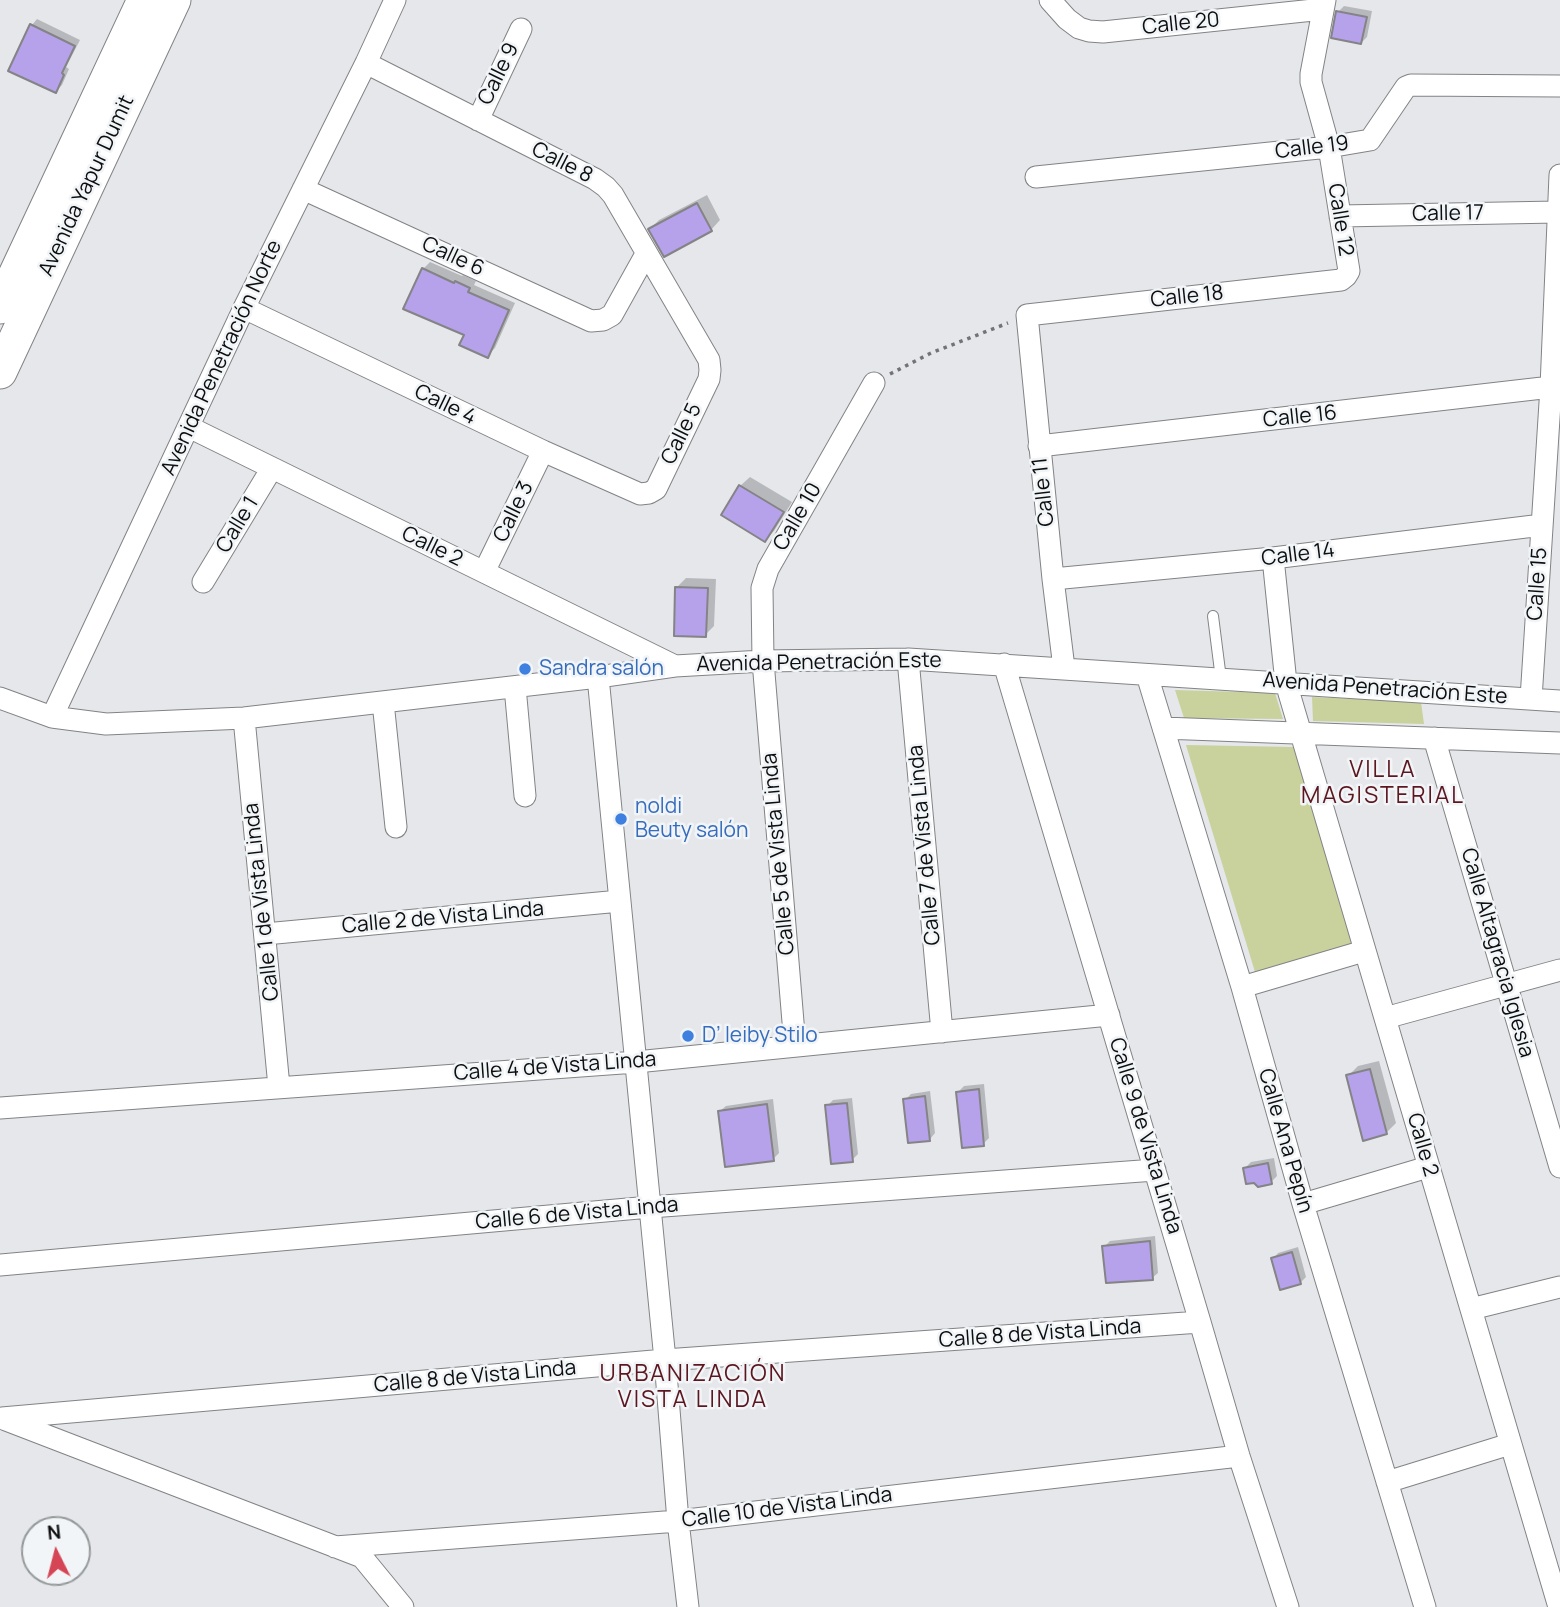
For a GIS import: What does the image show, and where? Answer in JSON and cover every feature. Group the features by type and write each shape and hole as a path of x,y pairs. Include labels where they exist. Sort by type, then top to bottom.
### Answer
{"main road":[{"name":"Avenida Yapur Dumit","path":"0,307 145,0"},
{"name":"Avenida Yapur Dumit","path":"0,372 174,0"}],"street":[{"name":"Avenida Penetración Norte","path":"52,717 244,308 395,0"},
{"name":"Calle 20","path":"1051,0 1067,19 1079,28 1103,32 1324,4"},
{"name":"Calle 12","path":"1324,4 1311,82 1329,147 1349,271 1346,276"},
{"name":"Calle 9","path":"478,120 521,29"},
{"name":"Calle 8","path":"366,63 606,187 709,360 710,370"},
{"name":"Calle 19","path":"1036,177 1329,147 1370,140 1410,85 1560,86"},
{"name":"Calle 15","path":"1531,699 1542,525 1555,388 1557,212 1560,175"},
{"name":"Calle 6","path":"303,189 591,321 603,320 612,315 646,254"},
{"name":"Calle 17","path":"1340,216 1557,212"},
{"name":"Calle 18","path":"1027,315 1341,280 1346,276"},
{"name":"Calle 4","path":"244,308 543,451 639,494 649,493"},
{"name":"Calle 11","path":"1027,315 1064,668"},
{"name":"Calle 5","path":"649,493 656,489 709,379 710,370"},
{"name":"Calle 10","path":"763,661 764,579 874,383"},
{"name":"Calle 16","path":"1039,446 1555,388"},
{"name":"Calle 2","path":"189,427 675,666"},
{"name":"Calle 3","path":"484,572 543,451"},
{"name":"Calle 1","path":"203,582 272,468"},
{"name":"Calle 14","path":"1053,579 1273,558 1542,525"},
{"name":"Calle 2","path":"1273,558 1286,683 1559,1607"},
{"name":"Avenida Penetración Este","path":"0,698 52,717 106,724 244,718 675,666 763,661 908,659 1560,701"},
{"name":"Calle 7 de Vista Linda","path":"908,659 942,1032"},
{"name":"Calle 5 de Vista Linda","path":"763,661 795,1046"},
{"name":"Calle 9 de Vista Linda","path":"1004,664 1239,1456 1288,1607"},
{"name":"Calle Ana Pepín","path":"1147,675 1425,1607"},
{"path":"598,677 688,1607"},
{"path":"515,687 525,796"},
{"path":"383,702 396,827"},
{"name":"Calle 1 de Vista Linda","path":"244,718 279,1087"},
{"path":"1163,728 1560,743"},
{"name":"Calle Altagracia Iglesia","path":"1434,738 1560,1167"},
{"name":"Calle 2 de Vista Linda","path":"265,934 620,901"},
{"path":"1242,988 1364,951"},
{"path":"1385,1018 1560,970"},
{"name":"Calle 4 de Vista Linda","path":"0,1108 636,1062 1109,1015"},
{"path":"1303,1203 1428,1167"},
{"name":"Calle 6 de Vista Linda","path":"0,1265 650,1207 1155,1170"},
{"path":"1471,1309 1560,1287"},
{"name":"Calle 8 de Vista Linda","path":"1,1418 665,1360 1200,1322"},
{"path":"1,1418 362,1558 404,1607"},
{"path":"1387,1482 1510,1444"},
{"name":"Calle 10 de Vista Linda","path":"335,1547 678,1521 1239,1456"}],"lane":[{"path":"1213,616 1221,679"}],"path":[{"path":"874,383 931,353 1027,315"}],"green space":[{"path":"1175,690 1275,693 1283,719 1184,718"},
{"path":"1312,697 1421,702 1424,724 1313,721"},
{"path":"1186,745 1294,747 1353,946 1255,972"}],"building":[{"path":"1336,11 1367,17 1361,44 1331,38"},
{"path":"30,24 75,46 56,93 8,71"},
{"path":"697,203 712,231 664,257 648,229"},
{"path":"422,268 470,288 468,292 509,310 488,358 459,345 464,335 403,309"},
{"path":"739,485 784,512 765,542 721,515"},
{"path":"675,587 708,588 706,637 674,636"},
{"path":"1370,1069 1387,1134 1363,1141 1346,1075"},
{"path":"979,1089 984,1146 962,1148 956,1092"},
{"path":"925,1096 930,1141 908,1143 903,1099"},
{"path":"847,1103 853,1162 831,1164 825,1105"},
{"path":"767,1104 774,1161 725,1167 718,1111"},
{"path":"1268,1163 1272,1184 1258,1187 1254,1183 1246,1184 1243,1168"},
{"path":"1150,1241 1153,1280 1106,1283 1102,1246"},
{"path":"1292,1252 1301,1284 1280,1290 1271,1258"}],"place":[{"name":"Sandra salón","path":"525,669"},
{"name":"noldi Beuty salón","path":"621,819"},
{"name":"D’ leiby Stilo","path":"688,1036"}],"district":[{"name":"VILLA MAGISTERIAL","path":"1383,784"},
{"name":"URBANIZACIÓN VISTA LINDA","path":"693,1388"}]}
